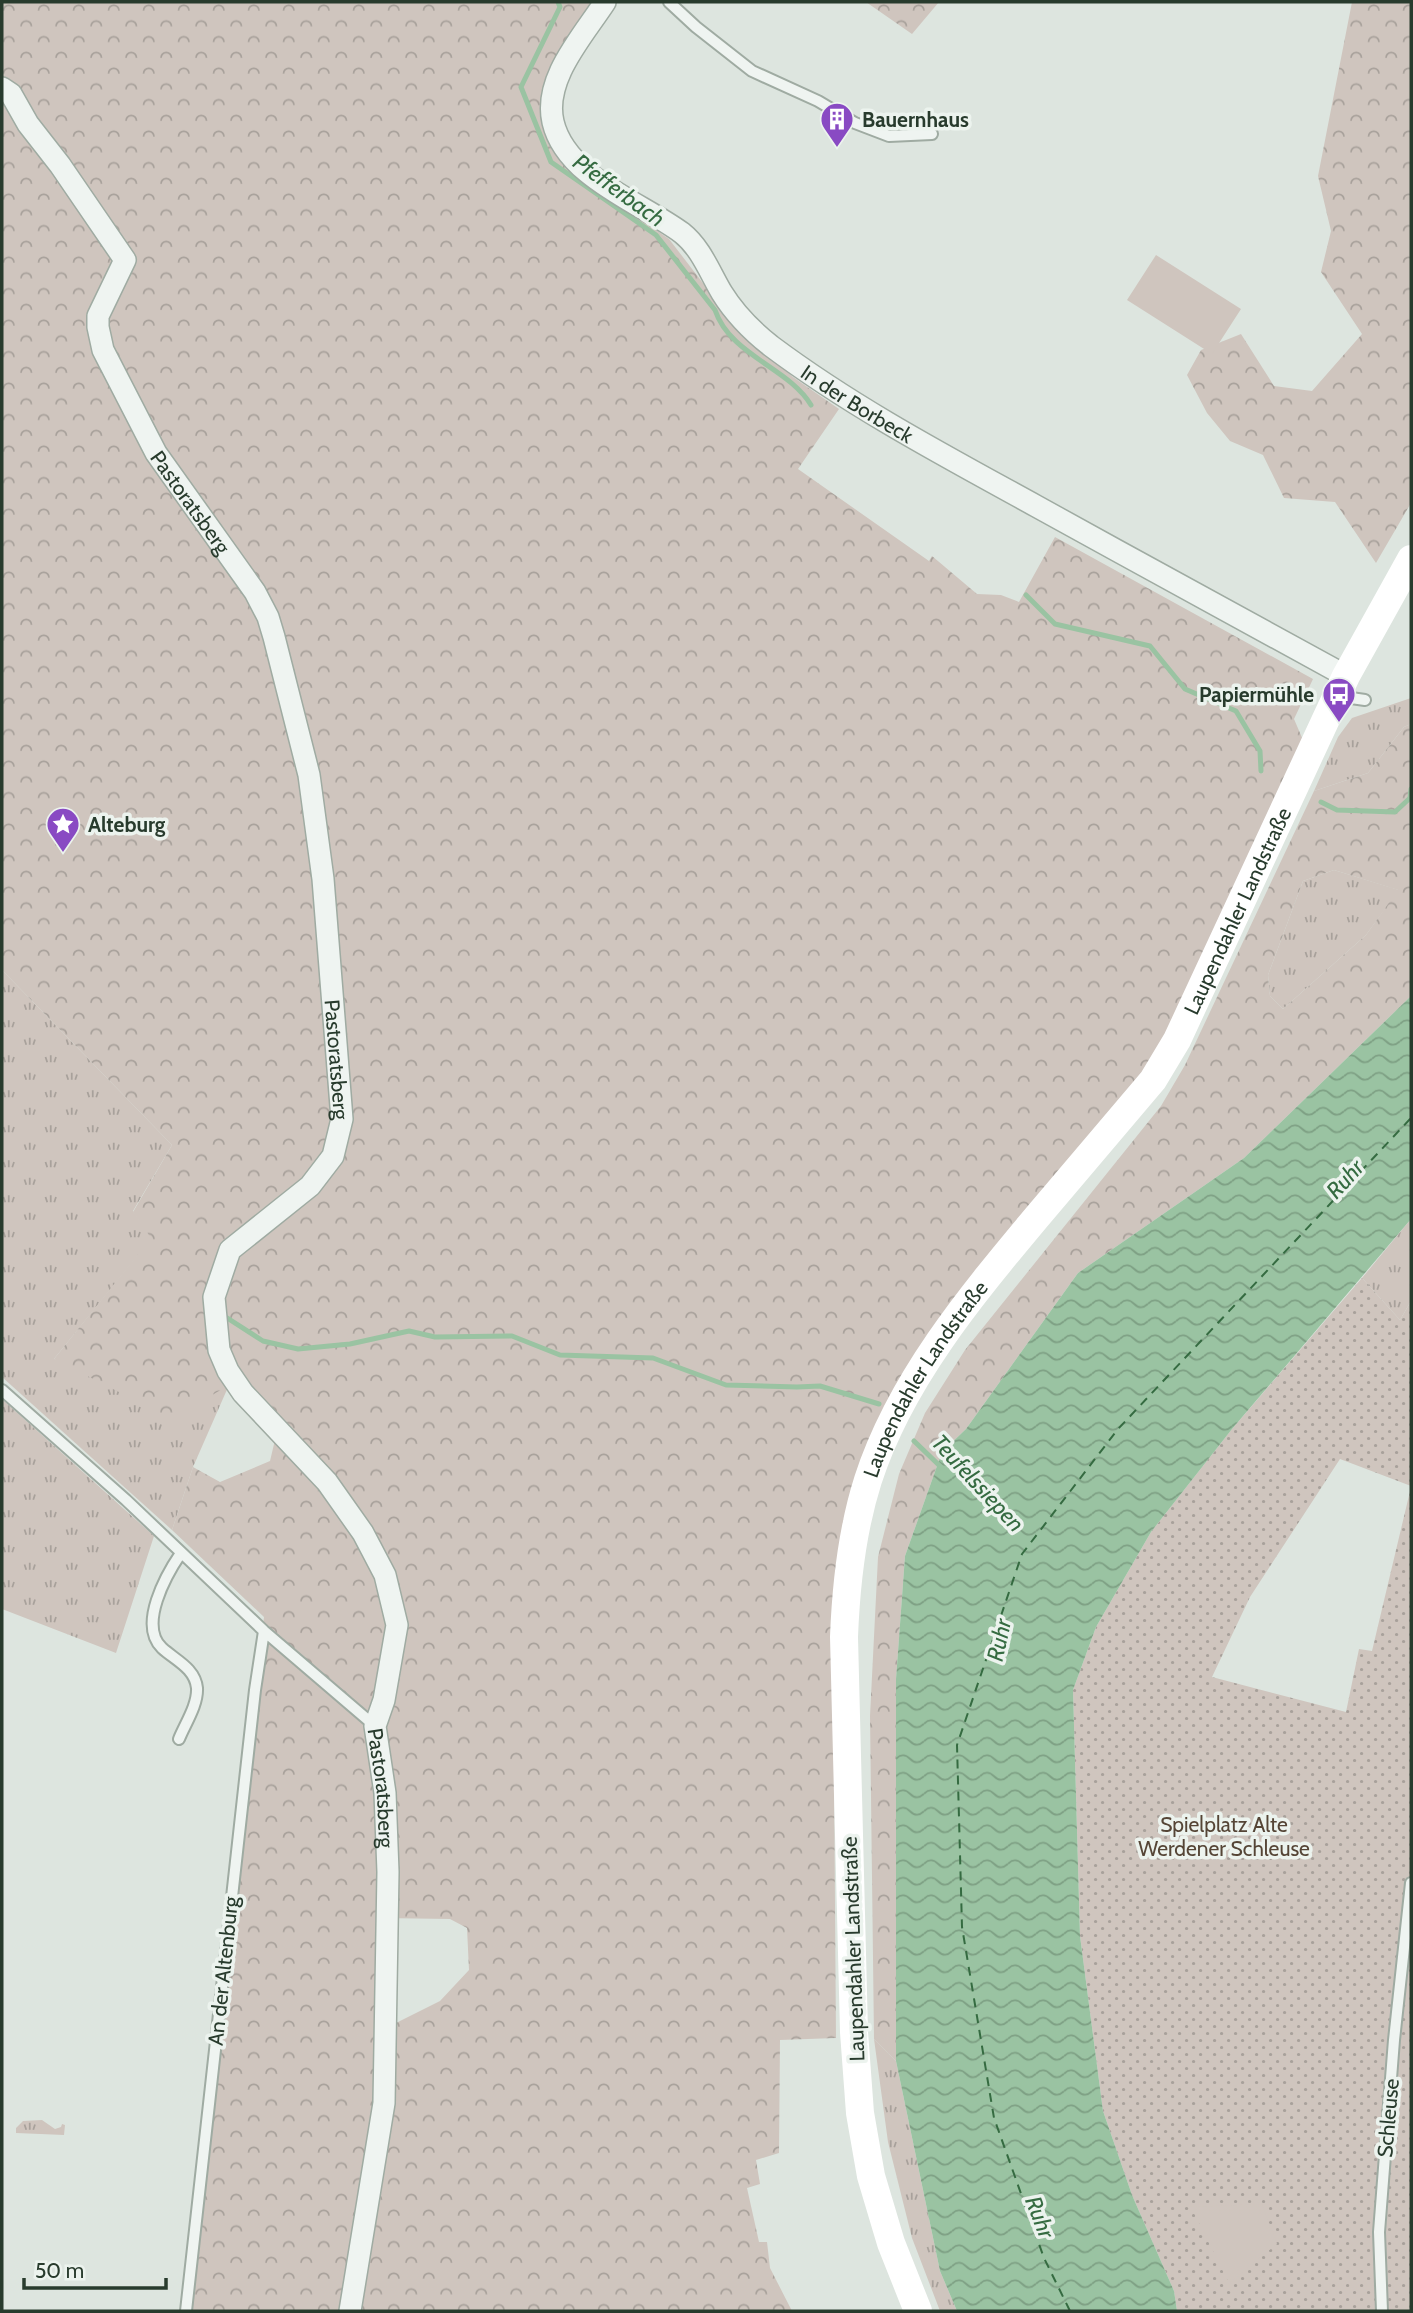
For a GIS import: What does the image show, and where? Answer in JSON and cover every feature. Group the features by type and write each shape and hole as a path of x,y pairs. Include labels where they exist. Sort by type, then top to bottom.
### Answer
{"main road":[{"name":"Laupendahler Landstraße","path":"918,2311 891,2243 871,2176 860,2113 854,2032 844,1637 851,1555 868,1482 886,1433 903,1400 965,1305 1153,1080 1171,1050 1341,686 1400,592 1411,559"}],"street":[{"name":"In der Borbeck","path":"605,2 552,90 554,126 575,159 598,181 684,235 702,256 720,290 743,322 827,386 1341,686"},
{"name":"Pastoratsberg","path":"2,88 11,94 27,124 60,165 125,260 98,316 103,350 156,453 263,606 274,637 309,775 323,880 342,1119 333,1156 310,1186 230,1250 214,1297 219,1350 229,1371 243,1393 327,1482 363,1533 385,1575 397,1625 384,1700 375,1726 385,1793 388,1872 384,2103 350,2311"}],"lane":[{"path":"669,2 695,27 752,71 818,101 855,123 889,136 932,134"},
{"path":"1341,686 1366,700"},
{"path":"2,1390 126,1500 264,1631 375,1726"},
{"path":"178,1739 195,1703 197,1688 185,1665 161,1647 154,1637 152,1623 169,1572 181,1553"},
{"name":"An der Altenburg","path":"186,2311 254,1690 264,1631"},
{"name":"Schleuse","path":"1382,2311 1379,2232 1394,2040 1411,1883"}],"green space":[{"path":"2,2 597,2 543,88 543,119 597,190 669,239 736,326 793,377 839,409 798,469 929,561 932,556 977,594 1001,595 1019,602 1055,537 1313,679 1294,719 1303,740 1170,1032 1141,1078 869,1447 833,1640 836,2038 780,2040 779,2153 756,2160 760,2184 747,2188 759,2242 767,2242 770,2268 792,2311 192,2311 264,1617 172,1530 193,1467 220,1482 270,1461 279,1423 229,1385 172,1419 54,1359 151,1238 133,1212 172,1145 2,970","holes":["381,1918 450,1919 467,1928 469,1970 440,2001 380,2031"]},
{"path":"866,2 939,2 912,34"},
{"path":"1352,2 1411,2 1411,503 1376,563 1335,502 1284,498 1263,455 1230,441 1207,413 1187,375 1201,350 1241,334 1274,386 1312,391 1362,334 1321,272 1331,231 1318,176"},
{"path":"1156,255 1241,309 1212,354 1127,300"},
{"path":"1411,698 1411,724 1404,727 1368,773 1314,791 1338,737 1352,718"},
{"path":"1411,724 1411,996 1244,1158 1078,1273 966,1429 942,1452 905,1556 896,1679 896,2061 874,2039 870,1716 878,1557 899,1474 925,1413 965,1350 1161,1106 1185,1065 1314,791 1368,773 1404,727","holes":["1334,870 1398,890 1366,935 1283,1009 1270,996 1268,975 1303,881"]},
{"path":"1334,870 1399,890 1366,935 1283,1009 1270,996 1268,975 1303,881"},
{"path":"2,970 172,1145 133,1211 152,1238 54,1359 229,1385 193,1467 172,1530 2,1377"},
{"path":"1411,1219 1411,1301 1400,1320 1362,1278"},
{"name":"Spielplatz Alte Werdener Schleuse","path":"1362,1278 1400,1320 1411,1301 1411,1486 1340,1459 1250,1597 1212,1677 1346,1712 1359,1649 1372,1651 1411,1487 1411,2311 1387,2311 1386,2293 1377,2311 1177,2311 1174,2291 1132,2195 1103,2111 1080,1936 1073,1690 1096,1627 1151,1532 1232,1429"},
{"path":"2,1399 154,1536 116,1653 2,1609"},
{"path":"874,2039 896,2061 940,2271 957,2311 940,2311 912,2238 888,2142"},
{"path":"42,2120 55,2129 65,2125 64,2135 16,2133 16,2128 23,2121"},
{"path":"1262,2204 1277,2244 1229,2283 1191,2207"}],"water":[{"name":"Ruhr","path":"1411,996 1411,1219 1232,1429 1151,1532 1096,1627 1073,1690 1080,1936 1103,2111 1132,2195 1174,2291 1177,2311 957,2311 940,2271 896,2061 896,1679 905,1556 942,1452 966,1429 1078,1273 1244,1158"}],"waterway":[{"name":"Pfefferbach","path":"558,2 560,7 521,87 551,162 656,235 715,310 733,339 789,381 811,405"},
{"name":"Pfefferbach","path":"1026,595 1055,624 1150,646 1185,689 1236,711 1260,751 1261,771"},
{"name":"Pfefferbach","path":"1321,802 1337,810 1395,812 1410,798 1411,789"},
{"name":"Teufelssiepen","path":"221,1314 263,1341 298,1349 350,1344 409,1331 435,1337 512,1336 560,1355 653,1358 726,1385 820,1386 879,1404"},
{"name":"Teufelssiepen","path":"914,1441 942,1468"}],"ferry route":[{"path":"1070,2311 1044,2258 994,2118 962,1927 957,1745 1022,1554 1118,1429 1411,1118"}],"place":[{"name":"Bauernhaus","path":"837,149"},
{"name":"Papiermühle","path":"1339,724"},
{"name":"Alteburg","path":"63,854"}]}
